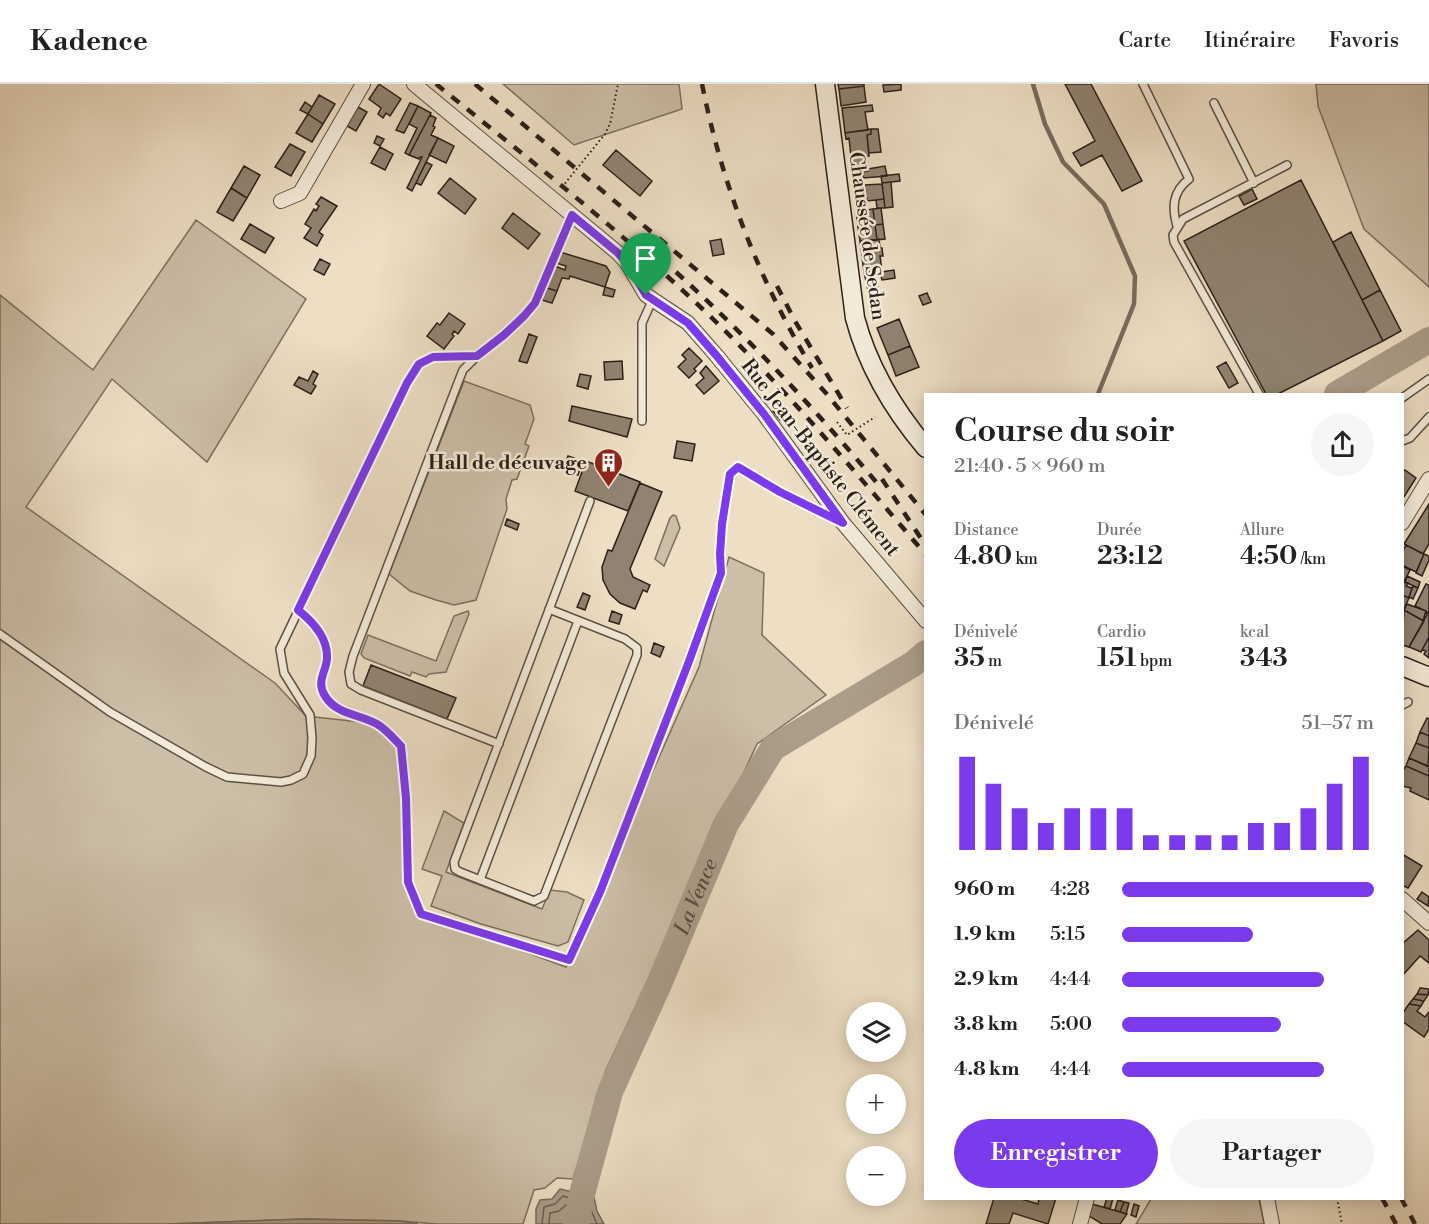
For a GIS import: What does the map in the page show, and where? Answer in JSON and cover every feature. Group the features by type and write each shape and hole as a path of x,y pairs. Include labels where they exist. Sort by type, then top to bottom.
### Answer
{"main road":[{"name":"Chaussée de Sedan","path":"825,84 850,295 857,326 865,350 888,397 924,446"},
{"path":"1404,667 1429,676"}],"street":[{"path":"281,201 300,193 363,84"},
{"name":"Rue Jean-Baptiste Clément","path":"414,84 618,253 627,263 639,287 652,301 688,323 764,414 843,523 924,619"},
{"path":"1404,520 1429,479"},
{"path":"1404,901 1429,923"},
{"path":"1080,1224 1086,1200"},
{"path":"1267,1200 1272,1224"}],"lane":[{"path":"1143,84 1189,180 1182,184 1175,197 1172,211 1177,226"},
{"path":"1214,103 1254,183"},
{"path":"1258,393 1174,242 1173,235 1183,219 1287,165"},
{"path":"499,744 361,690 351,684 349,672 353,656 463,370 504,335 535,303 572,215"},
{"path":"642,421 642,323 652,301"},
{"path":"0,634 110,712 227,777 281,782 303,774 311,756 310,715 284,674 280,649 407,383 419,364 433,357 477,356"},
{"path":"1404,397 1429,380"},
{"path":"1404,440 1410,438 1429,417"},
{"path":"549,609 625,639 637,648 637,655 544,896 534,902 460,872 456,869 454,862 499,744 549,609 590,501"},
{"path":"480,880 578,621"}],"path":[{"path":"552,198 605,134 610,124 618,84"},
{"path":"837,422 847,435 875,417"},
{"path":"298,610 308,618 323,638 328,658 321,677 324,695 338,710 378,724 401,746 406,798 408,882 421,914 569,960 604,881 721,573 722,524 730,474 738,467 780,492 843,523"},
{"path":"1337,1200 1342,1224"}],"shaded area":[{"path":"503,84 679,84 682,109 574,145"},
{"path":"1316,84 1429,84 1429,287 1364,229 1318,106"},
{"path":"196,220 306,299 207,462 112,379 26,507 275,683 306,716 378,724 401,746 405,784 408,882 421,914 566,967 699,667 729,557 764,573 762,635 826,695 757,744 606,1070 573,1179 557,1178 545,1188 534,1190 523,1224 436,1224 304,1219 169,1224 0,1224 0,295 93,370"},
{"path":"464,381 530,405 534,419 525,444 529,446 517,479 512,480 506,499 507,509 476,600 454,605 410,591 389,574"},
{"path":"673,515 676,516 680,528 664,566 655,559"},
{"path":"468,611 469,614 446,672 429,674 426,677 412,672 410,676 364,658 361,654 368,635 436,661 454,616"},
{"path":"444,811 464,823 446,872 542,909 550,890 567,892 584,900 568,942 558,946 481,924 431,906 442,876 422,869"},
{"path":"1150,1200 1259,1200 1264,1224 1136,1224"}],"water":[{"path":"560,1189 594,1197 597,1211 604,1224 536,1224 536,1209 540,1200 552,1199"},
{"path":"304,1219 401,1221 418,1224 169,1224"}],"building":[{"path":"379,84 401,99 390,116 386,113 383,118 378,114 381,108 369,99"},
{"path":"838,84 864,84 864,86 839,89"},
{"path":"901,84 901,90 884,92 883,85"},
{"path":"1065,84 1091,84 1142,181 1122,191 1102,155 1081,166 1073,153 1095,141"},
{"path":"864,86 866,102 841,106 839,89"},
{"path":"319,95 335,104 323,124 308,114"},
{"path":"305,102 312,107 308,114 300,110"},
{"path":"410,103 418,106 404,133 396,130"},
{"path":"872,105 873,111 865,112 868,130 845,133 842,108"},
{"path":"418,106 431,113 409,155 405,153 417,128 409,124"},
{"path":"358,107 367,112 356,131 347,126"},
{"path":"308,114 323,124 312,142 296,133"},
{"path":"430,115 436,118 431,135 438,138 412,191 407,188 422,157 419,159 409,155"},
{"path":"871,129 871,134 867,135 869,156 851,157 849,138 846,139 845,133"},
{"path":"871,129 878,129 881,152 869,153 867,135 871,134"},
{"path":"377,136 384,139 380,146 374,143"},
{"path":"438,138 454,146 446,163 429,155"},
{"path":"290,144 305,152 291,176 275,167"},
{"path":"380,147 393,154 385,170 371,163"},
{"path":"616,150 652,181 640,196 603,165"},
{"path":"867,156 868,171 851,173 849,158"},
{"path":"426,162 432,165 421,185 416,183"},
{"path":"244,166 260,175 247,198 231,188"},
{"path":"885,166 887,176 863,178 863,171"},
{"path":"899,174 900,181 882,183 881,176"},
{"path":"450,178 476,199 465,214 438,193"},
{"path":"1301,180 1383,341 1280,393 1265,393 1184,241"},
{"path":"891,182 893,207 885,208 882,183"},
{"path":"882,184 884,199 867,201 865,185"},
{"path":"231,188 247,198 233,221 217,212"},
{"path":"1252,189 1257,199 1244,205 1239,196"},
{"path":"321,197 337,206 319,232 323,235 317,246 304,238 311,228 305,224 314,209 316,211 319,206 316,204"},
{"path":"884,199 885,208 877,208 876,200"},
{"path":"881,208 883,224 875,225 873,209"},
{"path":"873,209 875,225 858,227 856,211"},
{"path":"513,213 540,234 528,249 502,228"},
{"path":"250,224 274,238 265,253 241,239"},
{"path":"883,224 885,239 877,240 875,225"},
{"path":"875,225 877,240 860,241 858,227"},
{"path":"1351,232 1380,290 1362,300 1333,242"},
{"path":"721,239 724,254 713,256 710,241"},
{"path":"879,239 883,256 880,256 882,270 864,272 860,241"},
{"path":"560,252 606,266 610,272 605,287 570,276 569,279 562,278 557,291 547,288 555,266 565,270 566,266 556,263"},
{"path":"320,259 330,264 324,275 314,270"},
{"path":"894,270 895,278 882,280 880,272"},
{"path":"874,271 879,293 869,295 864,272"},
{"path":"605,287 615,290 613,297 603,295"},
{"path":"547,288 557,291 552,303 542,300"},
{"path":"1380,290 1401,331 1383,341 1362,300"},
{"path":"927,293 931,302 923,305 919,296"},
{"path":"449,313 465,324 458,334 454,331 452,334 454,336 444,349 427,336"},
{"path":"899,319 910,346 888,355 877,328"},
{"path":"529,334 537,337 527,363 519,361"},
{"path":"910,346 919,367 896,376 888,355"},
{"path":"689,348 702,361 689,378 678,367 686,359 682,355"},
{"path":"622,361 623,379 605,380 604,362"},
{"path":"1226,362 1238,383 1229,388 1217,367"},
{"path":"706,366 719,381 704,394 696,385 704,378 700,373"},
{"path":"313,371 318,374 313,384 316,386 311,394 294,385 299,377 308,381"},
{"path":"580,374 591,376 588,389 577,386"},
{"path":"572,406 632,419 627,437 569,421"},
{"path":"779,407 785,416 780,420 773,411"},
{"path":"677,441 695,444 692,461 674,458"},
{"path":"568,456 583,461 578,475 563,470"},
{"name":"Hall de décuvage","path":"586,461 640,482 628,511 575,491"},
{"path":"1404,471 1416,478 1404,497"},
{"path":"640,483 662,492 630,569 633,577 650,585 647,592 643,590 635,609 620,603 610,594 603,580 602,567 608,550 612,551"},
{"path":"1429,504 1429,544 1423,554 1404,544"},
{"path":"507,519 519,524 517,530 505,525"},
{"path":"1406,545 1424,554 1416,572 1404,566"},
{"path":"1424,554 1429,556 1429,560 1422,576 1416,573"},
{"path":"1404,567 1410,570 1404,582"},
{"path":"1407,576 1420,582 1418,588 1405,582"},
{"path":"1404,582 1408,583 1406,586 1412,588 1409,598 1404,596"},
{"path":"1426,584 1429,585 1427,614 1426,611 1415,606"},
{"path":"1413,586 1418,588 1413,599 1409,597"},
{"path":"583,593 590,596 585,610 577,607"},
{"path":"1404,596 1409,598 1404,609"},
{"path":"1407,604 1426,611 1423,621 1404,610"},
{"path":"1404,610 1424,621 1409,647 1404,646"},
{"path":"612,611 622,615 619,624 609,621"},
{"path":"1429,611 1429,637 1421,652 1409,647"},
{"path":"1429,637 1429,658 1424,654 1426,651 1422,650"},
{"path":"654,643 664,647 660,657 651,653"},
{"path":"371,665 456,698 447,719 363,686"},
{"path":"1427,718 1429,719 1429,736 1420,732"},
{"path":"1420,732 1429,736 1429,748 1416,743"},
{"path":"1416,743 1429,748 1428,766 1409,758"},
{"path":"1409,758 1429,767 1429,776 1406,766"},
{"path":"1406,766 1429,776 1429,800 1410,791 1411,788 1404,786"},
{"path":"1404,855 1422,866 1408,888 1404,886"},
{"path":"1422,892 1429,897 1428,906 1417,899"},
{"path":"1418,930 1429,940 1429,963 1420,956 1404,974 1404,942"},
{"path":"1420,988 1429,989 1428,995 1417,994"},
{"path":"1417,994 1428,995 1424,1001 1413,999"},
{"path":"1413,999 1424,1001 1421,1006 1409,1004"},
{"path":"1409,1004 1421,1006 1417,1011 1425,1017 1429,1012 1429,1029 1424,1037 1404,1022 1404,1011"},
{"path":"993,1200 1025,1200 1038,1204 1039,1200 1055,1200 1048,1224 1013,1213 1009,1224 986,1224"},
{"path":"1106,1200 1112,1200 1110,1209 1104,1207"},
{"path":"1118,1200 1124,1202 1120,1212 1115,1210"},
{"path":"1124,1202 1129,1203 1126,1214 1120,1212"},
{"path":"1092,1204 1127,1214 1120,1224 1102,1224 1089,1216"},
{"path":"1134,1204 1139,1206 1136,1217 1131,1215"}],"waterway":[{"path":"1033,84 1045,124 1063,162 1104,204 1135,276 1134,304 1098,393"},
{"name":"La Vence","path":"1339,393 1429,340"},
{"name":"La Vence","path":"576,1224 610,1092 659,984 726,824 773,748 913,664 924,655"}],"railway":[{"path":"436,84 612,228 713,319 796,405 924,553"},
{"path":"475,84 773,334 825,392 924,513"},
{"path":"702,84 720,159 745,231 775,301 812,368"},
{"path":"676,272 783,377 882,489"},
{"path":"777,286 795,321 847,408"},
{"path":"882,479 922,540"},
{"path":"1383,1200 1396,1224"},
{"path":"1402,1200 1415,1224"}],"place":[{"name":"Hall de décuvage","path":"608,488"}],"route":[{"path":"572,215 618,253 627,263 639,287 646,295 688,323 716,355 764,414 843,523 780,492 738,467 730,474 722,524 721,573 600,892 569,960 421,914 408,882 406,798 401,746 378,724 338,710 324,695 321,677 328,658 323,638 308,618 298,610 407,383 419,364 433,357 477,356 524,316 535,303 572,215"}]}
